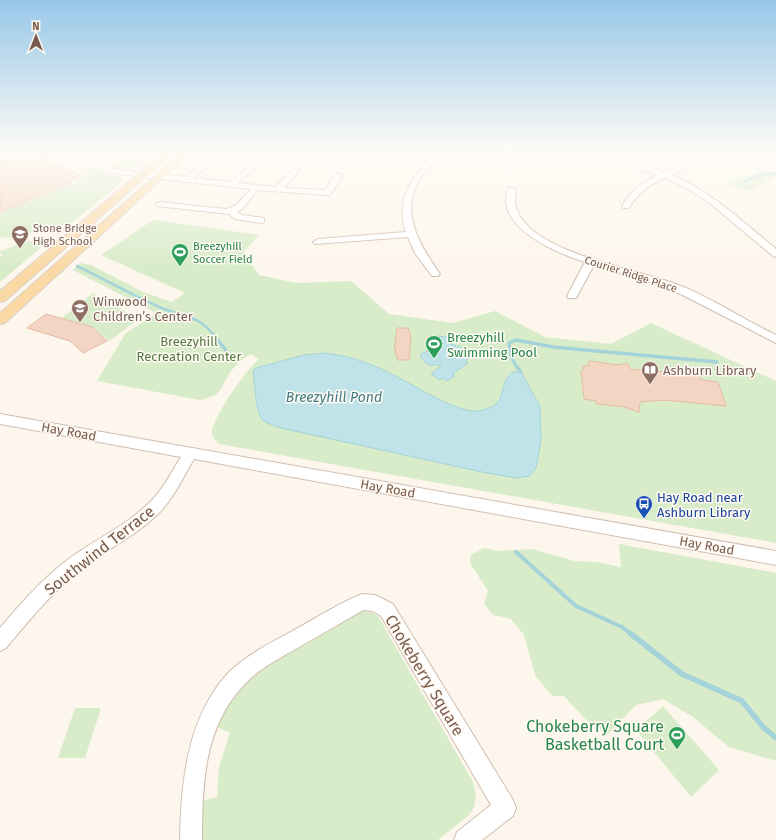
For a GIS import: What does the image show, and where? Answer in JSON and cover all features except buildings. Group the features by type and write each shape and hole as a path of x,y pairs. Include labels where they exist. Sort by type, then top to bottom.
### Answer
{"main road":[{"path":"0,298 125,190"},
{"path":"0,320 145,190"}],"street":[{"path":"160,204 222,212 231,211 238,208 254,190"},
{"path":"281,190 327,193 329,190"},
{"path":"411,190 406,214 410,234 419,252 435,274"},
{"name":"Courier Ridge Place","path":"512,190 511,205 514,214 525,228 555,248 591,261 640,274 673,286 776,339"},
{"path":"626,206 638,190"},
{"path":"693,190 706,197 774,250"},
{"path":"231,211 238,217 261,220"},
{"path":"318,242 410,234"},
{"path":"572,296 591,261"},
{"name":"Hay Road","path":"0,419 776,558"},
{"name":"Southwind Terrace","path":"0,642 16,622 52,584 77,562 131,527 152,510 165,496 191,453"},
{"name":"Chokeberry Square","path":"190,840 192,782 198,749 212,714 232,684 256,662 362,602 375,603 387,610 505,808 465,840"}],"green space":[{"path":"58,190 112,190 73,222 10,238 0,237 0,213"},
{"name":"Breezyhill Recreation Center","path":"153,220 259,235 244,252 259,275 296,283 351,281 389,314 453,323 495,311 545,337 611,344 651,323 776,381 776,543 219,444 212,435 214,423 232,393 247,372 259,359 250,354 231,371 217,393 213,396 200,400 97,381 125,334 156,313 73,270 80,263 91,265 143,292 172,302 185,293 101,255"},
{"path":"45,239 50,240 0,282 0,257 3,254 0,254 0,251 25,242"},
{"path":"93,293 139,319 109,341 92,327 62,318"},
{"path":"619,544 776,573 776,761 729,747 693,717 663,699 636,705 607,735 586,720 564,696 552,696 535,675 524,635 511,619 493,615 484,604 488,591 470,563 471,555 484,548 498,551 532,549 575,561 597,562 621,567"},
{"path":"364,611 371,612 378,616 473,782 476,795 474,807 469,815 438,840 203,840 202,805 205,800 217,797 219,767 230,733 219,728 217,725 237,691 270,662 356,613"},
{"name":"Chokeberry Square Basketball Court","path":"663,706 719,770 691,797 636,730"},
{"path":"75,708 101,708 85,758 58,758"}],"water":[{"name":"Breezyhill Swimming Pool","path":"438,336 450,338 449,343 462,348 463,351 448,354 448,359 450,360 459,354 468,359 466,361 468,363 452,374 455,376 447,381 443,378 440,380 431,374 442,365 428,365 421,358 421,354 438,346 432,341"},
{"name":"Breezyhill Pond","path":"324,353 350,358 368,364 385,371 449,404 471,411 483,410 495,405 500,398 506,380 509,376 513,372 521,372 540,406 541,440 536,468 529,476 516,478 482,472 281,428 269,424 263,420 258,411 253,371 256,368 304,355"}],"waterway":[{"path":"77,266 137,297 167,310 197,320 204,325 218,340"},
{"path":"217,339 231,357"},
{"path":"521,372 514,362 510,351 509,343 516,340 553,347 717,362"},
{"path":"516,552 576,606 622,627 632,635"},
{"path":"631,634 682,674 742,701 763,727 776,738"}],"place":[{"name":"Stone Bridge High School","path":"20,249"},
{"name":"Breezyhill Soccer Field","path":"180,267"},
{"name":"Winwood Children’s Center","path":"80,323"},
{"name":"Breezyhill Swimming Pool","path":"434,359"},
{"name":"Ashburn Library","path":"650,385"},
{"name":"Hay Road near Ashburn Library","path":"644,519"},
{"name":"Chokeberry Square Basketball Court","path":"677,750"}]}
